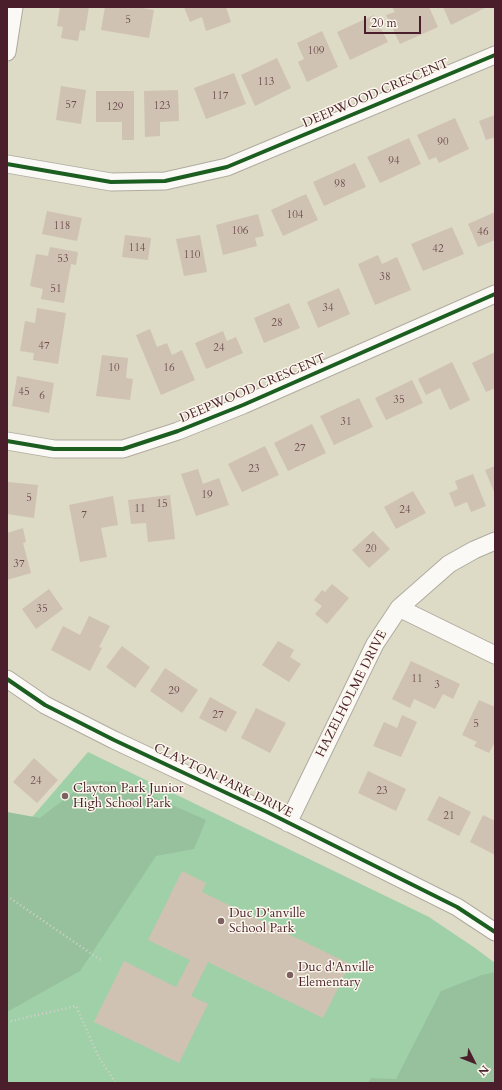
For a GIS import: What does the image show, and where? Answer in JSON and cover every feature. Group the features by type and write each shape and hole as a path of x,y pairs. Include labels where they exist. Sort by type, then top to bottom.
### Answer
{"street":[{"path":"7,48 14,7"},
{"name":"DEEPWOOD CRESCENT","path":"7,164 111,182 165,181 227,167 495,55"},
{"name":"DEEPWOOD CRESCENT","path":"7,441 54,449 124,449 178,431 243,405 495,294"},
{"name":"HAZELHOLME DRIVE","path":"288,823 375,644 399,608 449,564 474,550 495,541"},
{"path":"399,608 495,654"},
{"name":"CLAYTON PARK DRIVE","path":"7,679 45,705 457,907 495,932"}],"path":[{"path":"7,896 102,961"},
{"path":"7,1022 76,1006 99,1058 116,1083"}],"green space":[{"name":"Duc D'anville School Park","path":"88,752 429,917 495,963 495,1083 7,1083 7,831 15,837"},
{"path":"88,781 120,782 206,820 194,849 156,856 80,971 7,1012 7,812 40,818"},
{"path":"495,972 495,1083 368,1083 371,1078 396,1079 441,991 482,975"}],"building":[{"path":"60,7 89,7 85,31 80,30 78,41 61,38 63,27 57,26"},
{"path":"105,7 137,7 154,10 149,38 101,30"},
{"path":"184,7 226,7 231,22 206,31 202,17 190,22"},
{"path":"392,7 429,7 438,27 400,44 386,15 395,12"},
{"path":"443,7 485,7 485,8 451,25"},
{"path":"374,15 388,42 350,60 337,32"},
{"path":"322,31 338,67 307,82 298,62 304,59 297,43"},
{"path":"277,58 291,88 255,106 241,75"},
{"path":"234,73 246,104 206,119 194,88"},
{"path":"61,86 86,90 81,124 56,120"},
{"path":"178,90 179,121 160,122 160,136 145,137 144,91"},
{"path":"96,91 134,91 134,140 122,140 122,122 96,122"},
{"path":"495,115 495,137 486,140 479,121"},
{"path":"455,118 469,149 439,163 436,157 429,160 417,135"},
{"path":"409,138 421,164 380,183 367,157"},
{"path":"355,163 366,187 324,206 313,182"},
{"path":"306,194 318,220 283,236 271,210"},
{"path":"47,211 82,218 77,241 42,234"},
{"path":"495,212 495,240 478,247 468,224"},
{"path":"258,214 264,236 255,238 257,246 223,255 216,225"},
{"path":"452,227 464,254 423,271 411,244"},
{"path":"125,235 151,238 148,260 122,257"},
{"path":"200,235 207,272 184,276 176,239"},
{"path":"50,247 78,252 76,265 71,264 64,303 41,299 43,289 30,286 36,254 48,256"},
{"path":"378,255 382,264 397,257 411,290 375,305 358,264"},
{"path":"339,288 350,314 318,328 307,302"},
{"path":"289,303 300,328 264,343 254,318"},
{"path":"37,308 66,313 58,364 33,360 34,353 20,351 25,321 35,323"},
{"path":"150,329 157,347 167,343 172,355 182,350 195,380 161,395 136,335"},
{"path":"223,331 227,341 236,337 243,353 206,369 195,343"},
{"path":"495,352 495,388 486,392 472,363"},
{"path":"102,355 128,358 126,378 133,379 130,400 96,396"},
{"path":"452,362 470,400 450,410 440,388 426,395 418,379"},
{"path":"17,376 54,383 49,413 12,406"},
{"path":"412,380 423,403 386,420 375,398"},
{"path":"359,398 373,427 334,445 320,416"},
{"path":"312,424 326,453 288,471 274,443"},
{"path":"265,446 279,475 242,492 228,464"},
{"path":"495,466 495,494 485,470"},
{"path":"198,469 203,484 219,478 229,505 196,516 181,474"},
{"path":"473,474 486,506 471,512 467,502 455,507 449,493 458,489 455,481"},
{"path":"8,482 38,485 34,518 7,514"},
{"path":"413,491 426,513 396,529 384,507"},
{"path":"170,495 175,539 148,542 146,523 131,524 128,500"},
{"path":"113,496 118,525 101,528 107,557 80,562 69,505"},
{"path":"23,528 26,542 23,543 31,573 7,580 7,533"},
{"path":"373,531 390,549 369,568 352,550"},
{"path":"332,584 349,598 327,624 315,614 322,606 314,600 322,590 325,592"},
{"path":"49,589 63,609 36,629 22,609"},
{"path":"89,616 110,626 99,647 102,648 90,671 51,650 63,626 80,635"},
{"path":"278,641 294,650 290,657 301,664 289,682 262,665"},
{"path":"122,646 150,667 135,688 106,667"},
{"path":"411,661 460,684 453,699 443,694 435,709 414,699 410,708 392,699"},
{"path":"165,668 198,690 182,713 150,691"},
{"path":"210,697 237,712 226,732 199,718"},
{"path":"479,700 495,707 495,742 489,753 474,746 477,742 462,735"},
{"path":"256,708 286,723 270,753 241,738"},
{"path":"402,715 417,722 401,757 373,746 384,722 397,728"},
{"path":"34,758 58,780 37,803 13,782"},
{"path":"368,771 406,789 396,811 358,793"},
{"path":"439,796 471,812 459,836 427,820"},
{"path":"483,815 495,821 495,855 470,842"},
{"name":"Duc d'Anville Elementary","path":"182,871 206,883 202,892 350,964 323,1018 208,962 191,996 208,1004 179,1063 94,1022 124,961 176,987 190,960 148,940"}],"cycle path":[{"path":"7,164 111,182 165,181 227,167 495,55"},
{"path":"7,441 54,449 123,449 178,431 243,405 495,294"},
{"path":"7,679 45,705 114,740 267,812 457,907 495,932"}],"place":[{"name":"Clayton Park Junior High School Park","path":"65,796"},
{"name":"Duc D'anville School Park","path":"221,921"},
{"name":"Duc d'Anville Elementary","path":"290,975"}]}
